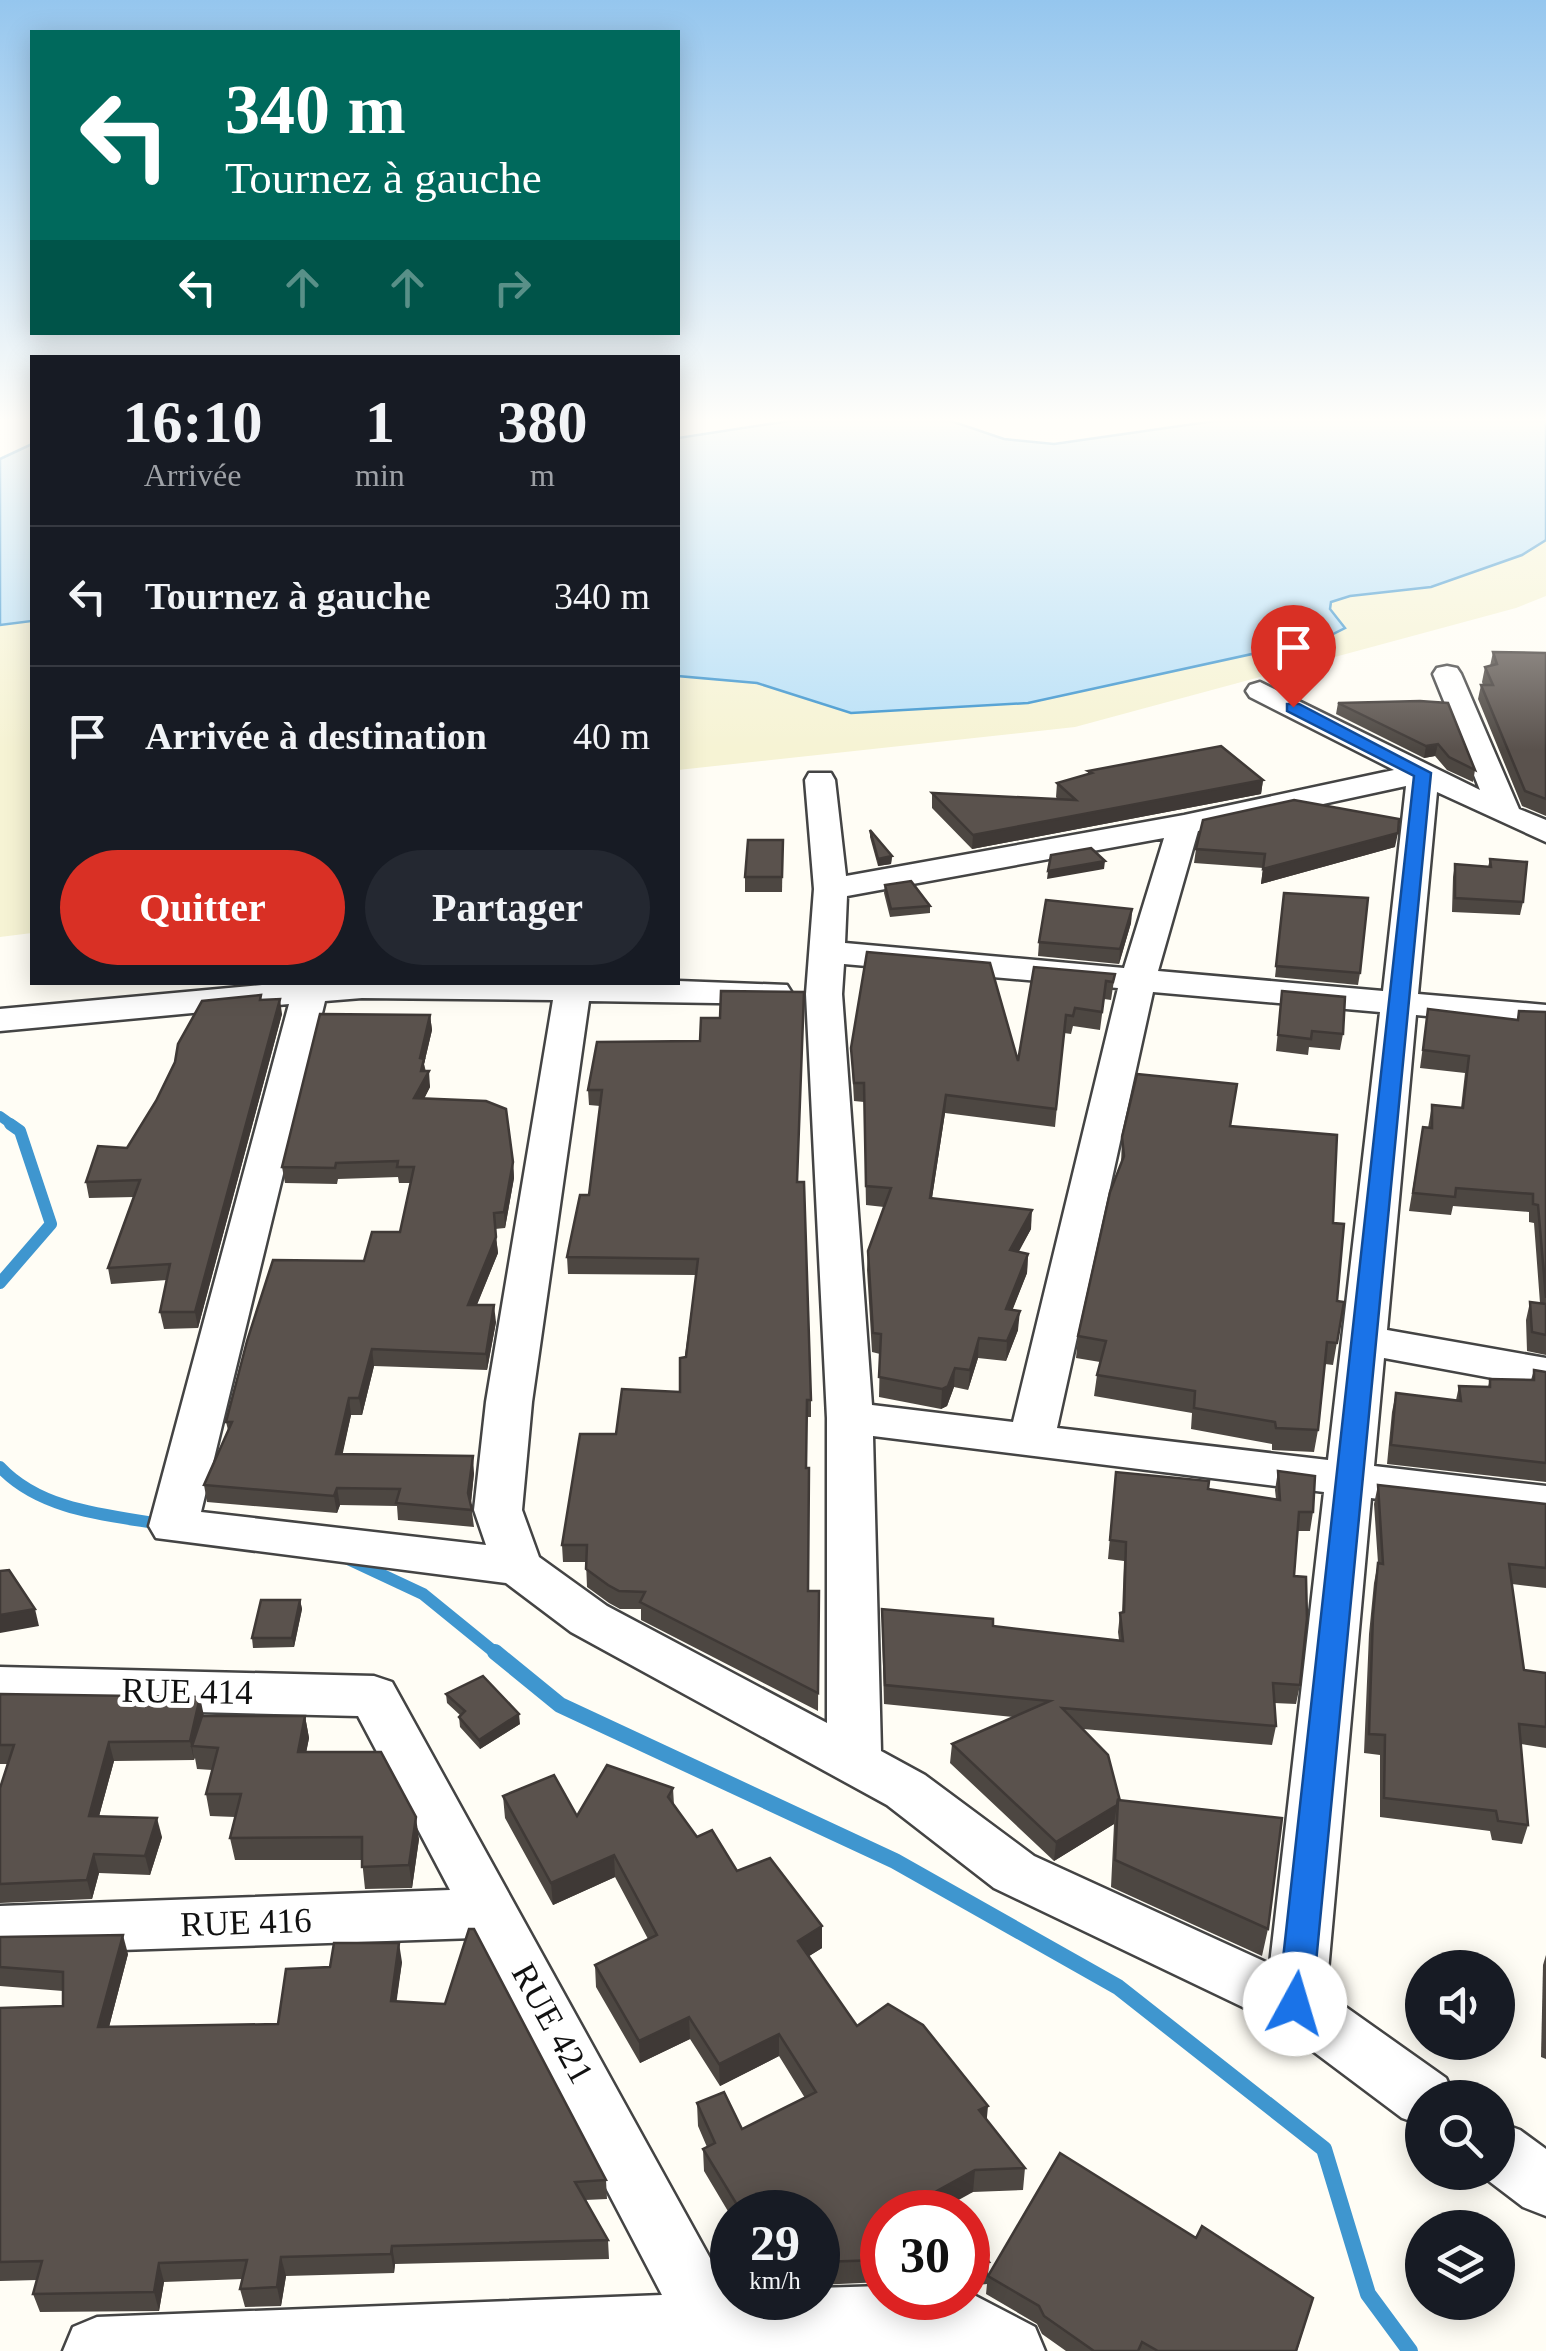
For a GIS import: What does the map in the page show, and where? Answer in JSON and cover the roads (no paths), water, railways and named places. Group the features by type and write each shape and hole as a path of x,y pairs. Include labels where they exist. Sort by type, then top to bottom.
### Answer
{"street":[{"path":"1447,674 1506,815"},
{"path":"1260,691 1546,832"},
{"path":"831,889 1184,825 1423,773"},
{"path":"1295,2004 1423,773"},
{"path":"820,780 831,889 824,994 850,1418 854,1762"},
{"path":"1032,1438 1138,978 1184,825"},
{"path":"828,952 1546,1016"},
{"path":"0,1020 309,995 361,985 824,994"},
{"path":"518,1567 498,1510 510,1402 573,990"},
{"path":"309,995 173,1526 518,1567 589,1619 906,1790 1014,1872 1295,2004 1405,2084"},
{"path":"1364,1340 1546,1372"},
{"path":"850,1418 1546,1503"},
{"name":"RUE 414","path":"0,1687 374,1696"},
{"name":"RUE 421","path":"374,1696 721,2338"},
{"name":"RUE 416","path":"0,1930 493,1913"},
{"path":"1515,2163 1546,2186"},
{"path":"97,2351 721,2338 947,2316 1010,2351"}],"water":[{"path":"0,531 30,531 30,621 0,625"},
{"path":"680,531 1546,531 1546,540 1522,555 1431,587 1350,596 1331,602 1330,609 1345,628 1325,638 1028,703 851,713 757,683 680,676"}],"waterway":[{"path":"0,1116 14,1126"},
{"path":"0,1283 51,1224 20,1131 10,1124"},
{"path":"0,1467 34,1493 54,1502 161,1524"},
{"path":"346,1558 423,1594 498,1655"},
{"path":"495,1652 560,1705 895,1861 1118,1987 1324,2149 1368,2294 1410,2351"}]}
